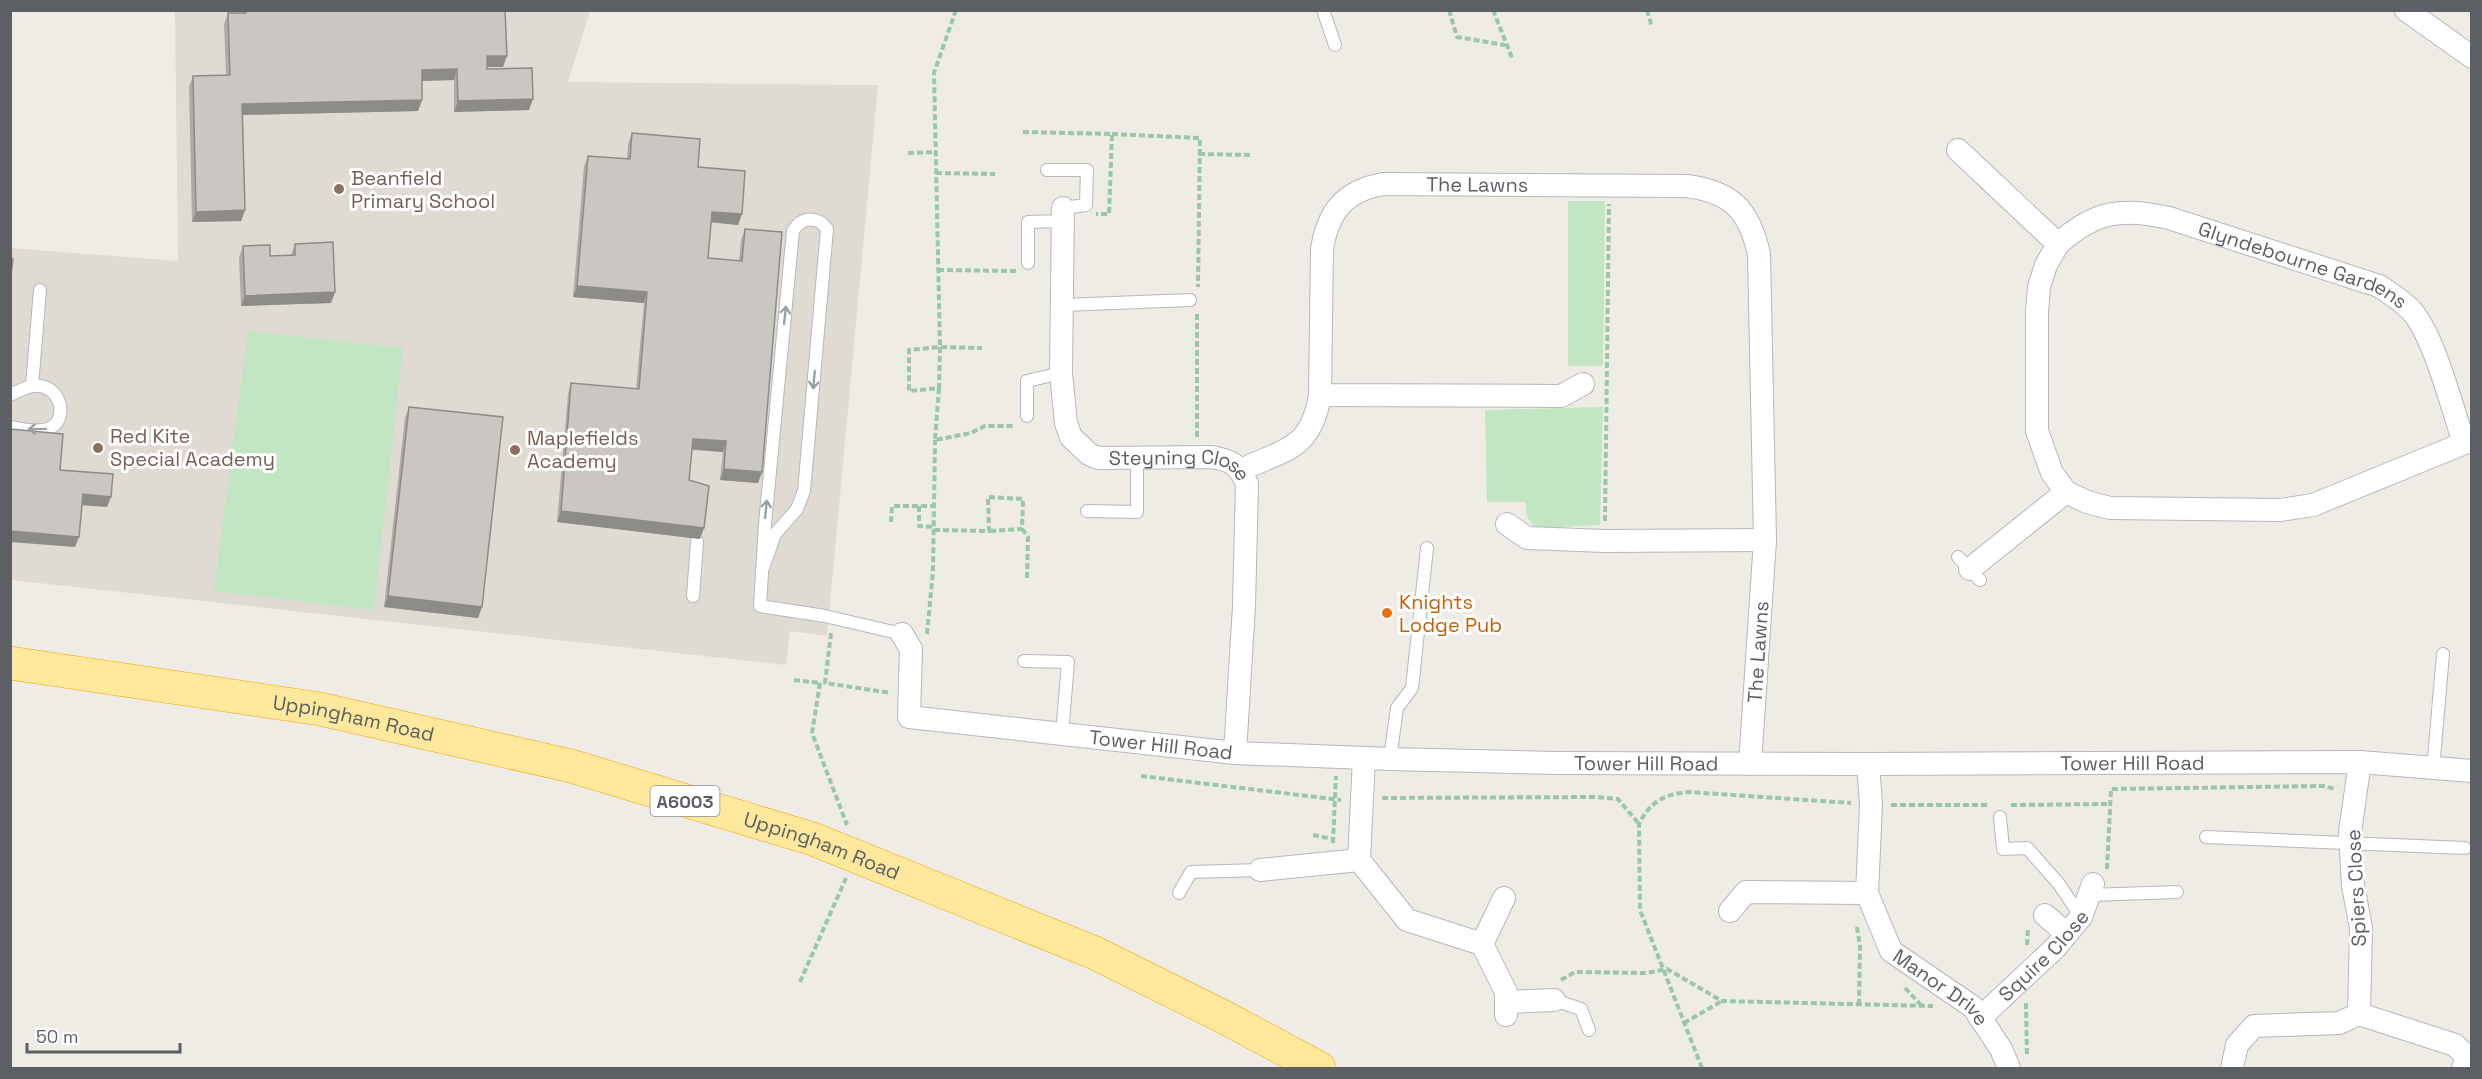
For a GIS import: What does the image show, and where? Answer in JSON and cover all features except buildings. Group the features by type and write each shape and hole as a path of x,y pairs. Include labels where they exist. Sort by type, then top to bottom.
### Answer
{"highway":[{"name":"Uppingham Road","path":"10,663 320,709 571,766 813,839 1095,953 1222,1016 1319,1068"}],"street":[{"path":"2406,10 2472,57"},
{"path":"1958,150 2058,244"},
{"name":"The Lawns","path":"1241,470 1291,448 1307,434 1317,415 1320,395 1322,249 1325,228 1333,212 1360,190 1383,184 1687,186 1707,189 1723,196 1743,212 1754,231 1758,254 1765,540 1750,764"},
{"name":"Glyndebourne Gardens","path":"2128,212 2145,213 2181,222 2379,286 2415,314 2427,335 2468,441 2313,506 2280,510 2110,508 2087,502 2066,492 2052,473 2037,431 2037,312 2039,287 2046,265 2058,244 2074,230 2092,219 2128,212"},
{"name":"Steyning Close","path":"1063,214 1061,373 1066,423 1071,437 1089,454 1098,458 1197,457 1229,460 1241,470 1247,484 1244,606 1235,753"},
{"path":"1320,395 1562,396 1583,384"},
{"path":"1970,569 2066,492"},
{"path":"1507,524 1527,538 1605,541 1765,540"},
{"name":"Tower Hill Road","path":"902,634 910,650 909,717 1235,753 1390,759 1750,764 2360,762 2472,771"},
{"path":"1364,758 1359,860 1407,920 1482,944 1506,992 1506,1009 1554,1000"},
{"name":"Spiers Close","path":"2359,1014 2361,927 2353,886 2351,844 2360,762"},
{"name":"Manor Drive","path":"1868,764 1871,804 1859,893 1891,951 1977,1012 2001,1049 2009,1068"},
{"path":"1260,870 1359,860"},
{"path":"1730,911 1741,883 1859,893"},
{"name":"Squire Close","path":"1977,1012 2025,976 2074,926 2091,889"},
{"path":"1482,944 1504,898"},
{"path":"2045,915 2074,926"},
{"path":"2232,1068 2237,1045 2254,1026 2339,1023 2359,1014 2455,1045 2467,1059"}],"lane":[{"path":"1323,10 1335,45"},
{"path":"1028,263 1028,222 1063,214 1086,205 1087,170 1047,170"},
{"path":"763,568 775,534 798,509 804,491 827,229 822,222 810,218 798,224 793,231 765,524 760,606 825,615 902,634"},
{"path":"32,386 40,290"},
{"path":"1063,305 1194,301"},
{"path":"1027,416 1027,381 1061,373"},
{"path":"10,395 32,386 44,387 58,398 59,419 51,428 42,430 10,427"},
{"path":"1087,511 1137,512 1137,458"},
{"path":"693,596 697,542"},
{"path":"1390,759 1397,708 1412,688 1427,548"},
{"path":"2433,769 2442,654"},
{"path":"1024,661 1068,662 1062,734"},
{"path":"2000,817 2003,849 2027,848 2059,884 2074,926"},
{"path":"2206,837 2465,848"},
{"path":"1179,893 1191,872 1260,870"},
{"path":"2091,889 2177,892"},
{"path":"1554,1000 1581,1009 1589,1030"}],"path":[{"path":"910,664 925,661 933,571 935,440 940,347 934,73 956,10"},
{"path":"1449,10 1457,37 1505,45"},
{"path":"1493,10 1512,58"},
{"path":"1652,27 1647,12 1653,10"},
{"path":"1112,134 1200,138 1197,290"},
{"path":"908,153 936,152"},
{"path":"1199,154 1251,155"},
{"path":"936,173 995,174"},
{"path":"1605,541 1609,186"},
{"path":"939,270 1017,271"},
{"path":"1194,301 1197,457"},
{"path":"939,388 909,391 909,350 940,347 982,348"},
{"path":"935,440 971,433 985,426 1016,426"},
{"path":"989,531 988,497 1023,499 1022,529 1028,537 1027,579"},
{"path":"891,522 892,506 934,506"},
{"path":"919,507 919,526 989,531 1022,529"},
{"path":"800,982 853,854 854,842 812,733 832,630 825,615"},
{"path":"794,680 910,696"},
{"path":"1332,863 1336,757"},
{"path":"1141,776 1336,800 1595,797 1618,799 1639,824"},
{"path":"2091,889 2107,883 2111,789 2323,786 2335,789 2342,795 2355,796"},
{"path":"1702,1068 1640,910 1639,824 1649,805 1675,793 1689,792 1871,804"},
{"path":"1313,835 1334,839"},
{"path":"1859,893 1859,1004"},
{"path":"1554,1000 1557,982 1575,972 1646,973 1667,969 1722,1001 1859,1004 1977,1012"},
{"path":"1684,1023 1722,1001"}],"shaded area":[{"name":"Maplefields Academy","path":"175,11 590,11 568,82 878,85 827,636 790,631 786,665 11,580 10,248 178,261"}],"green space":[{"path":"1568,201 1605,201 1603,366 1568,366"},
{"path":"248,331 403,348 374,610 214,591"},
{"path":"1603,407 1600,525 1540,528 1532,525 1527,516 1525,502 1487,502 1485,410"}],"place":[{"name":"Beanfield Primary School","path":"339,189"},
{"name":"Red Kite Special Academy","path":"98,448"},
{"name":"Maplefields Academy","path":"515,450"},
{"name":"Knights Lodge Pub","path":"1387,613"}]}
